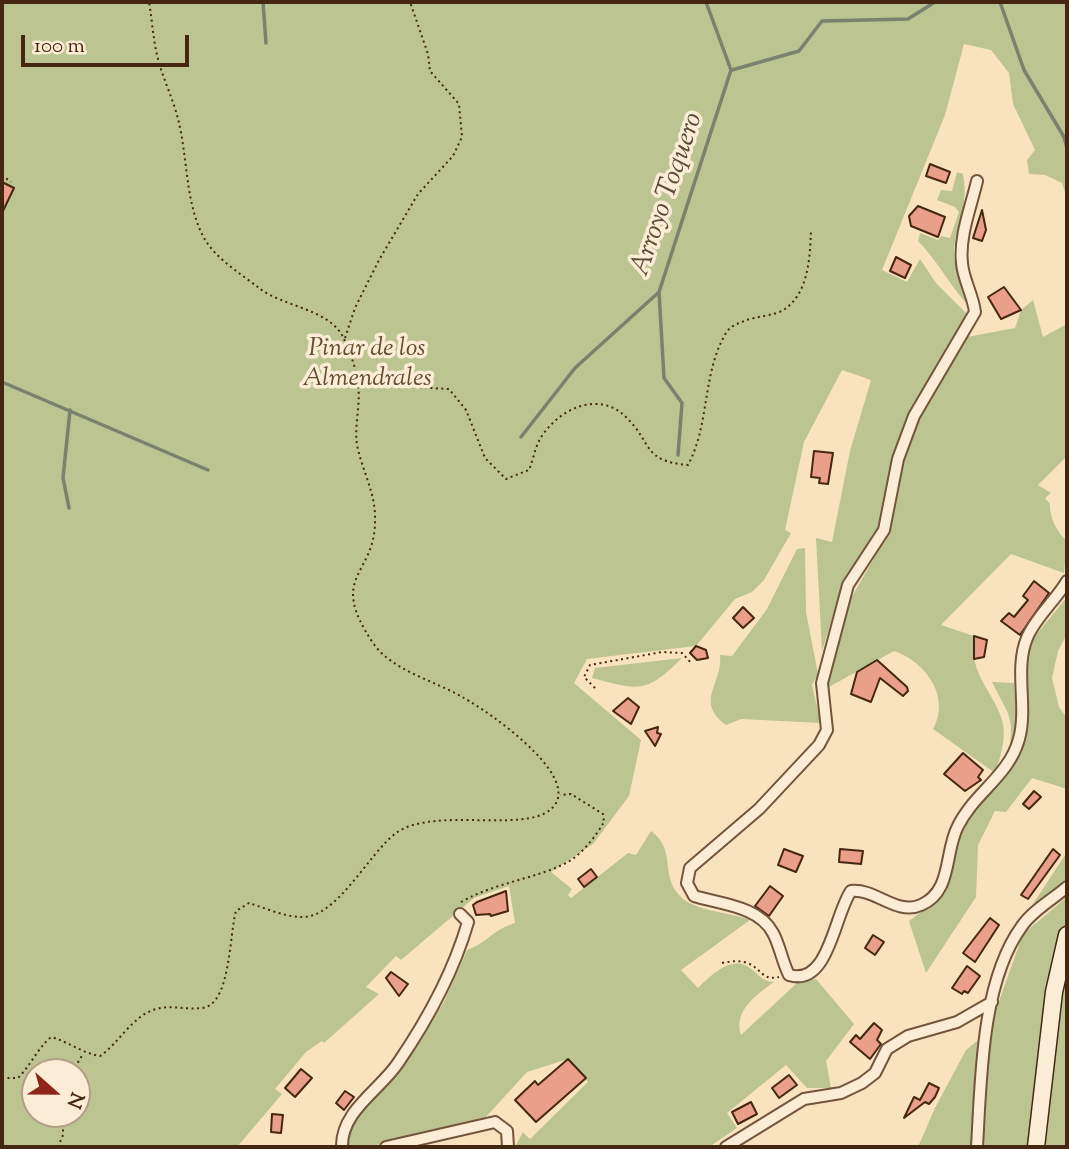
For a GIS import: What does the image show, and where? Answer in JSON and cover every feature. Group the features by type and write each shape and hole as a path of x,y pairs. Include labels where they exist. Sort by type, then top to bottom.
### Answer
{"main road":[{"path":"1036,1147 1054,992 1067,935"}],"street":[{"path":"977,181 962,241 962,266 973,293 975,312 914,416 898,459 884,530 848,585 822,682 827,730 819,745 759,809 690,867 687,883 694,896 745,909 763,919 773,932 789,975 809,976 819,965 841,904 851,891 864,889 898,906 918,907 934,898 943,883 958,825 1009,763 1023,722 1023,657 1027,637 1067,581"},
{"path":"978,1147 983,1047 1007,949 1023,923 1067,887"},
{"path":"342,1147 349,1120 397,1066 456,964 468,922 460,914"},
{"path":"726,1147 804,1099 841,1093 862,1083 875,1073 887,1049 908,1036 957,1022 992,1002"},
{"path":"386,1147 495,1122 507,1131 508,1147"}],"path":[{"path":"2,1078 18,1078 32,1065 41,1045 51,1037 69,1042 83,1053 100,1056 114,1046 135,1021 151,1010 204,1008 218,998 226,976 230,930 236,911 249,904 301,917 312,915 325,908 346,889 382,845 398,832 431,820 530,820 547,813 559,795 559,780 545,762 486,712 392,661 376,648 356,617 352,588 376,520 372,493 362,469 356,440 358,384 345,339 331,323 263,291 214,251 203,237 189,186 178,120 157,55 149,2"},
{"path":"345,339 355,308 379,260 418,194 453,156 462,137 459,104 430,71 428,54 410,2"},
{"path":"2,175 11,182"},
{"path":"358,384 449,389 466,410 485,458 506,479 529,470 540,439 568,409 596,402 626,416 651,452 664,463 688,465 699,444 715,354 728,329 754,317 784,310 800,291 809,262 811,230"},
{"path":"595,688 584,677 590,665 662,652 682,653 692,664"},
{"path":"460,914 454,914 450,909 485,889 569,861 596,836 604,822 603,814 571,794 559,795"},
{"path":"722,964 741,959 754,963 762,975 772,979 789,975"},
{"path":"80,1058 83,1053"},
{"path":"58,1147 63,1128"}],"green space":[{"name":"Pinar de los Almendrales","path":"2,2 1067,2 1067,199 1062,183 1045,175 1029,174 1027,160 1035,150 1013,104 1009,73 991,50 964,44 945,115 882,270 907,282 920,259 936,283 969,316 910,416 893,458 879,530 842,585 822,651 816,538 832,542 850,451 871,380 842,370 804,442 785,530 791,533 764,580 752,592 735,599 696,646 587,659 574,683 641,740 629,796 593,844 551,872 572,889 568,895 571,898 628,853 636,855 651,831 664,847 671,881 682,898 706,909 750,920 681,970 698,988 722,968 736,964 743,964 764,979 774,982 743,1011 739,1026 741,1035 798,982 816,979 854,1024 826,1061 831,1088 807,1088 786,1065 727,1113 737,1128 709,1147 515,1147 523,1132 530,1139 588,1082 568,1059 527,1072 485,1118 368,1147 347,1147 346,1141 354,1120 419,1041 444,1002 467,950 500,929 515,923 509,886 474,898 401,960 396,956 366,987 379,994 324,1043 322,1041 306,1052 275,1089 282,1094 237,1147 2,1147"},
{"path":"957,172 963,174 965,196 955,239 954,257 967,304 918,241 920,233 938,240 941,236 950,238 959,212 955,207 937,200 941,190 952,191"},
{"path":"1033,300 1043,337 1067,324 1067,456 1038,485 1051,493 1045,498 1050,504 1054,524 1067,540 1064,573 1011,554 941,625 974,636 975,662 1004,730 1001,755 995,773 933,729 938,717 937,693 925,672 906,656 894,651 827,688 846,607 890,530 904,457 921,416 967,337 1015,328 1021,310"},
{"path":"805,548 806,612 818,674 812,685 821,723 741,719 726,725 712,708 711,700 720,655 732,656 767,609 797,549"},
{"path":"1067,597 1067,634 1058,651 1052,678 1059,707 1067,718 1067,789 1032,778 1006,812 995,811 978,845 976,897 926,973 909,921 943,895 956,838 967,819 1007,772 1019,750 1025,667 1031,641"},
{"path":"682,658 660,678 642,686 632,687 592,678 595,668"},
{"path":"992,682 1014,683 1017,730 1010,752 1011,726 1008,713"},
{"path":"1067,852 1067,881 1031,907"},
{"path":"1067,897 1067,1147 918,1147 966,1050 988,1032 1023,934"}],"building":[{"path":"930,164 950,172 946,183 926,176"},
{"path":"2,182 14,188 2,213"},
{"path":"918,206 945,217 938,237 911,226 909,216"},
{"path":"982,210 986,230 982,241 973,238"},
{"path":"896,257 911,265 905,278 890,271"},
{"path":"1004,287 1021,310 1001,319 988,297"},
{"path":"814,451 833,453 828,484 819,483 820,478 811,477"},
{"path":"1034,581 1049,593 1020,635 1001,621 1009,613 1014,617 1028,600 1023,596"},
{"path":"743,607 754,618 743,628 733,618"},
{"path":"974,636 987,640 984,657 974,659"},
{"path":"696,646 706,650 708,658 697,660 690,653"},
{"path":"877,660 907,687 908,691 903,696 880,678 871,702 851,694 857,672"},
{"path":"628,698 639,707 631,724 613,711"},
{"path":"658,727 657,733 661,734 655,746 645,731"},
{"path":"963,753 983,770 978,777 981,780 965,791 944,774"},
{"path":"1034,791 1041,797 1029,809 1023,804"},
{"path":"784,849 803,856 796,872 778,865"},
{"path":"840,849 863,851 861,864 839,862"},
{"path":"1053,849 1060,855 1028,899 1021,895"},
{"path":"591,869 597,877 584,887 578,879"},
{"path":"770,886 783,896 769,916 755,906"},
{"path":"506,891 508,911 491,916 476,915 473,905"},
{"path":"990,918 999,925 975,962 963,953"},
{"path":"873,935 884,942 875,955 865,948"},
{"path":"967,966 980,976 968,993 964,991 962,994 952,988"},
{"path":"391,972 408,984 399,996 386,978"},
{"path":"874,1023 882,1030 877,1040 881,1044 870,1059 850,1042 856,1035 860,1039"},
{"path":"568,1059 586,1078 536,1122 515,1100 535,1081 538,1085"},
{"path":"301,1069 312,1078 295,1097 285,1088"},
{"path":"789,1075 797,1085 779,1098 772,1088"},
{"path":"929,1083 939,1088 935,1097 929,1104 925,1102 904,1118 914,1097 920,1100"},
{"path":"345,1091 354,1097 344,1110 336,1103"},
{"path":"751,1102 757,1114 738,1124 732,1112"},
{"path":"272,1114 283,1115 281,1133 271,1132"}],"waterway":[{"path":"263,2 266,43"},
{"name":"Arroyo Toquero","path":"521,437 575,368 659,292 731,70 706,2"},
{"path":"732,70 799,51 822,21 908,19 935,2"},
{"path":"1000,2 1024,70 1064,137 1067,148"},
{"path":"659,292 664,378 682,403 678,455"},
{"path":"2,382 208,470"},
{"path":"69,508 63,478 70,410"}]}
